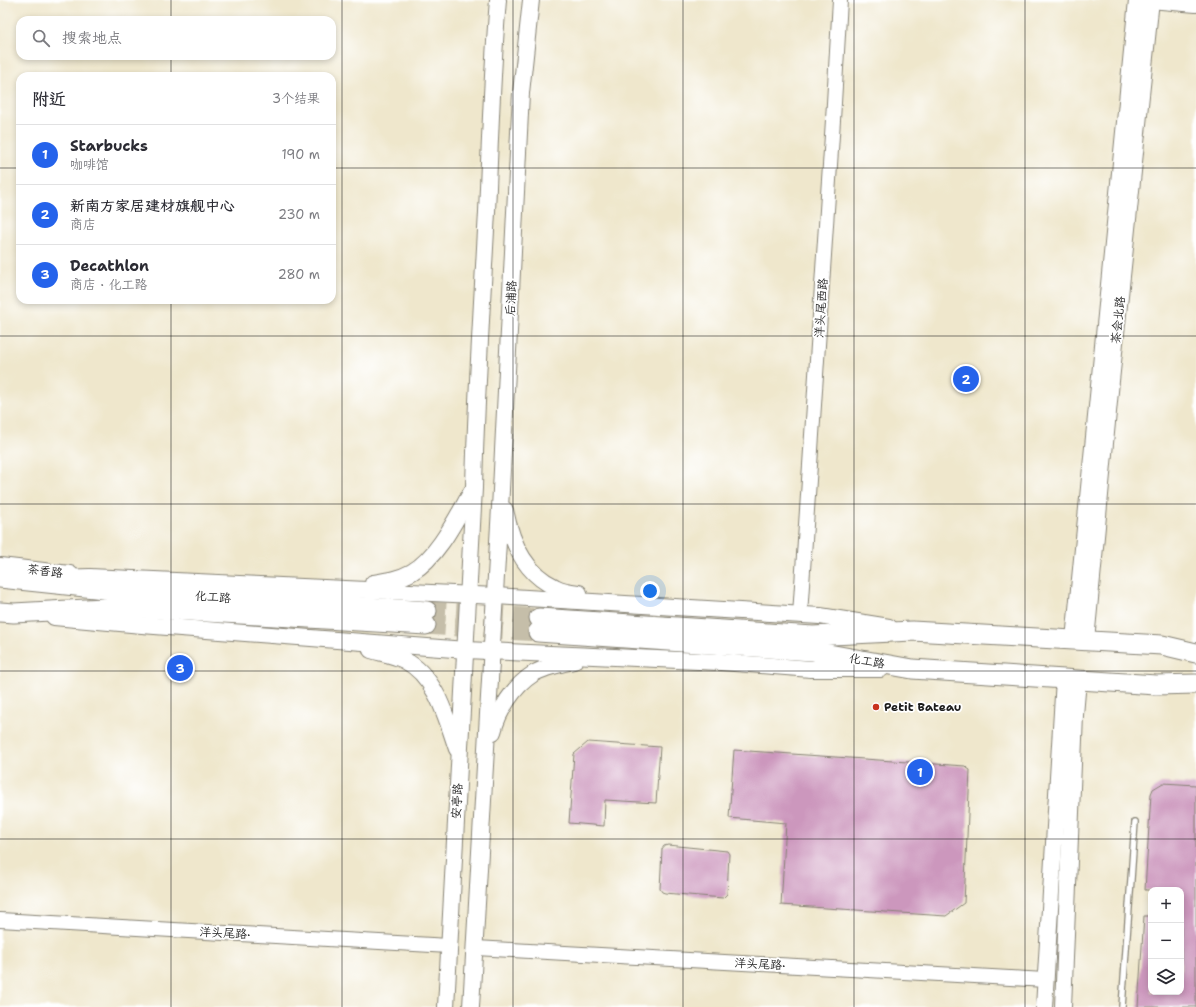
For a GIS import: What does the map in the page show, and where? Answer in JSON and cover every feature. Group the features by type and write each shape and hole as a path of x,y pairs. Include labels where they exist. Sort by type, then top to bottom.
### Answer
{"highway":[{"name":"化工路","path":"7,613 122,607 427,618 124,592 9,579"},
{"name":"化工路","path":"1196,652 1162,645 912,631 813,636 538,625 812,651 912,670 1156,685 1196,684"},
{"path":"1162,645 1196,641"},
{"path":"1156,685 1196,692"}],"main road":[{"path":"468,594 494,38 498,0"},
{"name":"后浦路","path":"496,596 521,93 530,0"},
{"name":"茶会北路","path":"1080,640 1137,0"},
{"path":"1150,0 1196,4"},
{"name":"茶会北路","path":"1080,640 1110,397 1150,0"},
{"path":"341,588 394,579 411,572 426,561 451,528 474,488"},
{"path":"501,490 513,540 530,570 542,580 556,588 619,604"},
{"name":"茶香路","path":"0,566 90,577"},
{"path":"9,579 90,577 468,594 820,616 912,631"},
{"name":"安亭路","path":"446,1007 468,594"},
{"path":"472,1007 496,596"},
{"path":"7,613 340,641 493,652 721,662 811,669 912,670"},
{"path":"340,641 403,660 419,670 429,682 446,716 460,758"},
{"path":"486,759 496,722 504,706 516,690 533,674 556,664 593,657"},
{"path":"1044,1007 1045,980 1071,679"},
{"path":"1063,1007 1075,723 1071,679"}],"street":[{"name":"洋头尾西路","path":"800,615 840,0"},
{"name":"洋头尾路·","path":"0,920 450,946"},
{"name":"洋头尾路·","path":"476,948 1045,980"}],"lane":[{"path":"1122,1007 1135,822"}],"building":[{"path":"588,742 660,747 656,803 605,800 604,826 569,823 574,754"},
{"path":"734,750 965,766 970,770 964,903 946,916 781,905 786,823 729,818"},
{"path":"1163,783 1196,785 1196,1007 1138,1007 1144,916 1148,916 1148,995 1184,995 1184,887 1148,887 1148,890 1145,890 1151,794 1153,789"},
{"path":"668,845 727,851 729,854 727,894 723,898 662,892 660,889 662,849 664,846"}],"tunnel":[{"path":"427,611 539,618"},
{"path":"426,625 538,632"}],"place":[{"name":"新南方家居建材旗舰中心","path":"966,379"},
{"name":"Decathlon","path":"180,668"},
{"name":"Petit Bateau","path":"876,707"},
{"name":"Starbucks","path":"920,772"}]}
